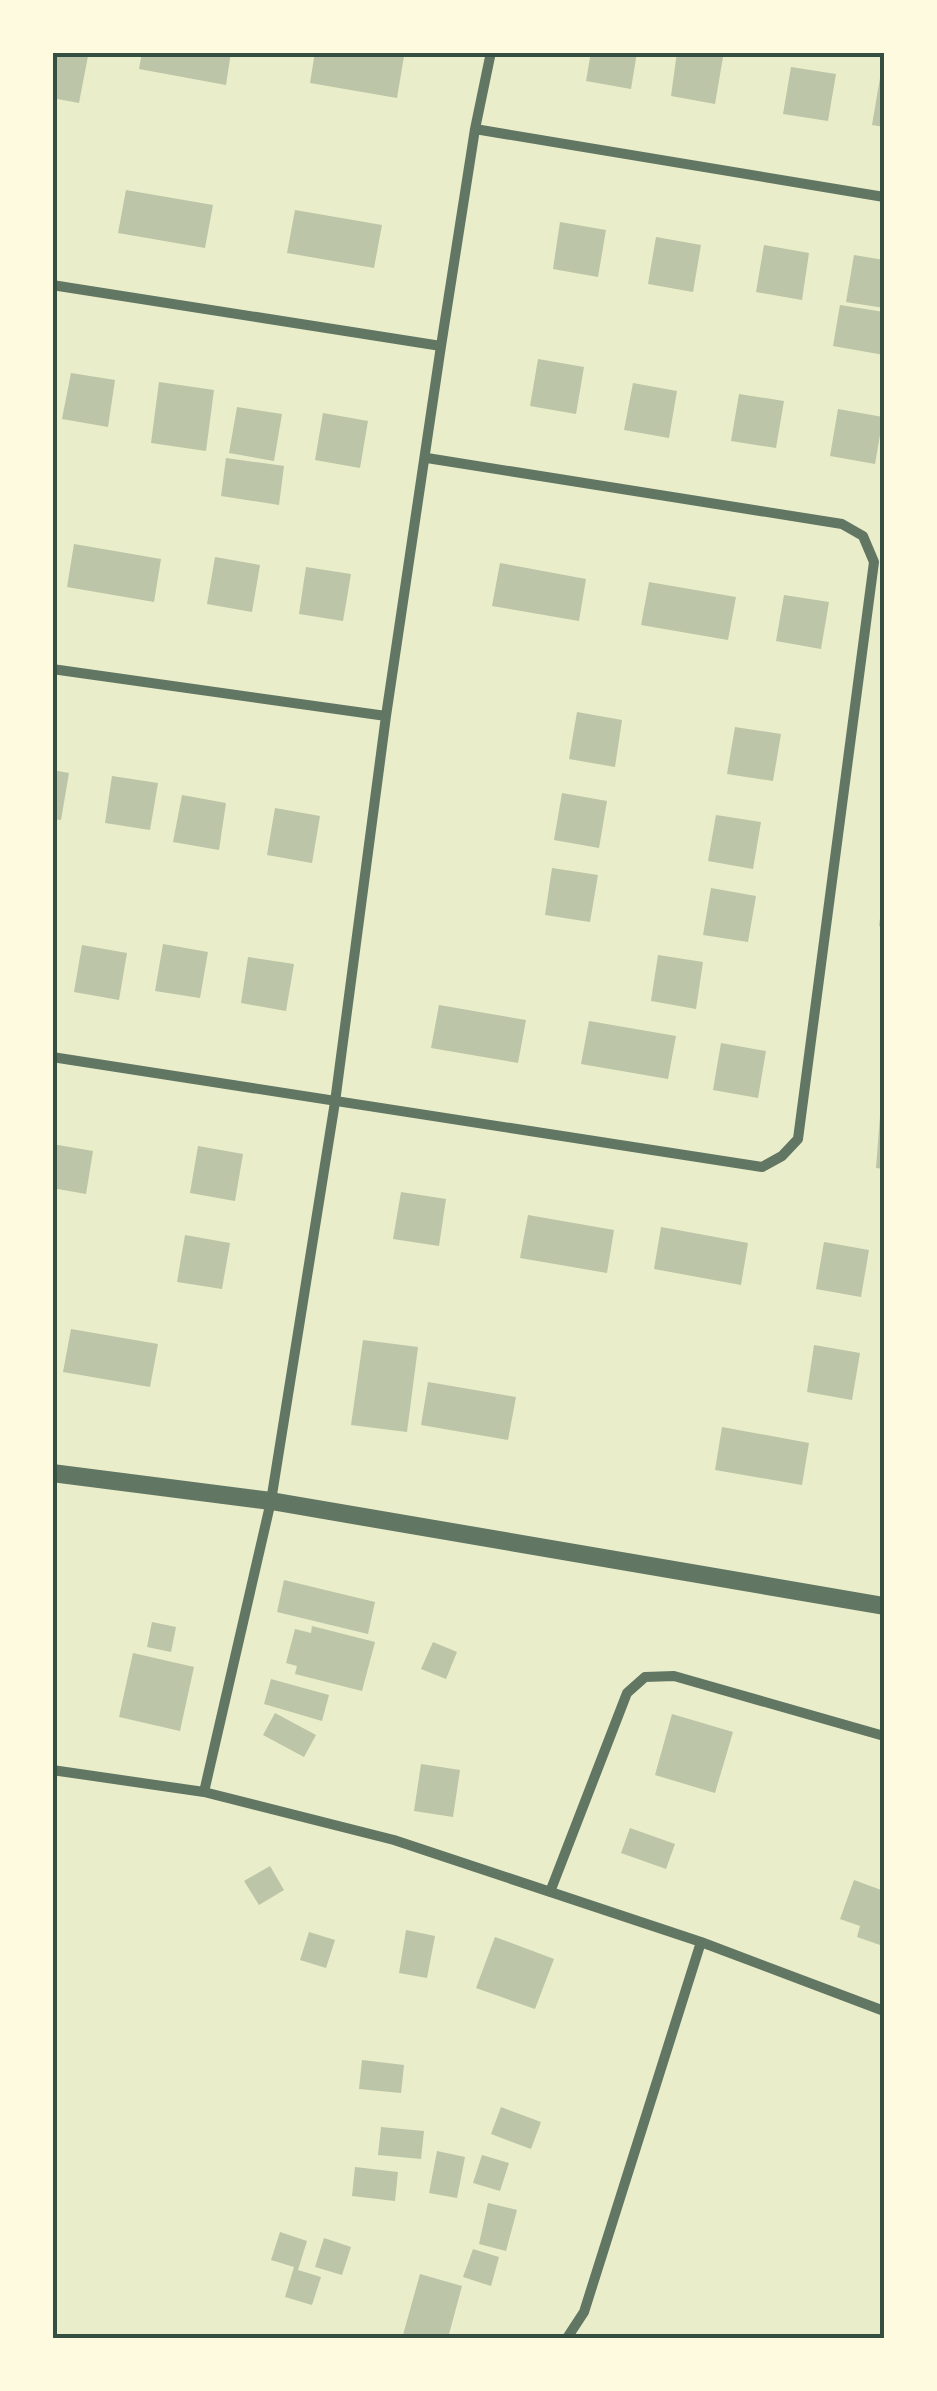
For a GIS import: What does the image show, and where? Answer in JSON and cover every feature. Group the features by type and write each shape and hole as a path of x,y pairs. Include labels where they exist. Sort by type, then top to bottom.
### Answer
{"street":[{"path":"204,1792 271,1501 335,1102 386,716 442,346 491,52"},
{"path":"476,128 884,197"},
{"path":"52,285 442,346"},
{"path":"52,1057 762,1167 782,1156 798,1138 874,562 863,536 842,524 426,458"},
{"path":"52,669 386,716"},
{"path":"52,1473 271,1501 884,1606"},
{"path":"550,1892 626,1694 644,1677 674,1676 884,1736"},
{"path":"52,1770 204,1792 394,1840 701,1942 884,2012"},
{"path":"567,2338 584,2312 701,1942"}],"building":[{"path":"52,52 88,56 79,103 52,98"},
{"path":"142,52 231,52 226,85 139,69"},
{"path":"315,52 404,56 397,98 310,83"},
{"path":"591,52 637,52 631,89 586,81"},
{"path":"677,52 723,57 715,104 671,96"},
{"path":"791,67 836,74 828,121 783,114"},
{"path":"880,78 884,79 884,127 872,125"},
{"path":"126,190 213,205 205,248 118,233"},
{"path":"295,210 382,225 374,268 287,253"},
{"path":"560,222 606,230 598,277 553,269"},
{"path":"656,237 701,245 693,292 648,284"},
{"path":"764,245 809,253 802,300 756,292"},
{"path":"854,255 884,260 884,308 846,302"},
{"path":"840,305 884,312 884,355 833,346"},
{"path":"538,359 584,367 576,414 530,406"},
{"path":"71,373 115,380 108,427 62,419"},
{"path":"159,382 214,390 206,451 151,443"},
{"path":"633,383 677,391 669,438 624,430"},
{"path":"739,394 784,401 776,448 731,441"},
{"path":"237,407 282,414 274,461 229,453"},
{"path":"838,409 883,417 875,464 830,456"},
{"path":"323,413 368,421 360,468 315,460"},
{"path":"226,458 284,466 279,505 221,496"},
{"path":"74,544 161,559 154,602 67,587"},
{"path":"215,557 260,565 252,612 207,604"},
{"path":"500,563 586,579 579,621 492,606"},
{"path":"306,567 351,574 343,621 299,614"},
{"path":"649,582 736,597 728,640 641,625"},
{"path":"784,595 829,602 821,649 776,641"},
{"path":"577,712 622,720 615,767 569,759"},
{"path":"735,727 781,734 773,781 727,774"},
{"path":"52,770 69,773 61,820 52,819"},
{"path":"112,776 158,783 150,830 105,823"},
{"path":"562,793 607,801 599,848 554,840"},
{"path":"182,795 226,803 219,850 173,842"},
{"path":"275,808 320,816 312,863 267,855"},
{"path":"716,815 761,822 753,869 708,861"},
{"path":"552,868 598,875 590,922 545,915"},
{"path":"711,888 756,896 748,942 703,935"},
{"path":"884,902 884,927 879,926"},
{"path":"163,944 208,952 200,998 155,991"},
{"path":"82,945 127,953 119,1000 74,992"},
{"path":"658,955 703,962 696,1009 651,1001"},
{"path":"248,957 294,964 286,1011 241,1003"},
{"path":"439,1005 526,1020 518,1063 431,1048"},
{"path":"589,1021 676,1036 668,1079 581,1064"},
{"path":"721,1043 766,1051 758,1098 713,1090"},
{"path":"880,1116 884,1116 884,1169 876,1168"},
{"path":"52,1144 93,1151 86,1194 52,1188"},
{"path":"198,1146 243,1154 235,1201 190,1193"},
{"path":"401,1192 446,1199 439,1246 393,1239"},
{"path":"528,1215 614,1230 607,1273 520,1258"},
{"path":"661,1227 748,1243 741,1285 654,1269"},
{"path":"185,1235 230,1243 222,1289 177,1282"},
{"path":"824,1242 869,1250 861,1297 816,1289"},
{"path":"71,1329 158,1344 150,1387 63,1372"},
{"path":"363,1340 418,1347 407,1432 351,1425"},
{"path":"814,1345 860,1353 852,1400 807,1392"},
{"path":"428,1382 516,1397 508,1440 421,1425"},
{"path":"722,1427 809,1443 802,1485 715,1470"},
{"path":"284,1580 375,1602 368,1634 277,1612"},
{"path":"152,1622 176,1627 171,1652 147,1647"},
{"path":"312,1626 375,1642 362,1691 295,1674 297,1666 286,1663 295,1629 311,1633"},
{"path":"433,1642 457,1652 446,1679 421,1669"},
{"path":"133,1653 194,1667 180,1731 119,1717"},
{"path":"271,1679 329,1695 322,1721 264,1704"},
{"path":"275,1713 316,1735 304,1757 263,1735"},
{"path":"672,1714 733,1732 715,1793 655,1775"},
{"path":"421,1764 460,1770 453,1817 414,1811"},
{"path":"630,1828 675,1844 666,1869 621,1853"},
{"path":"270,1866 284,1890 259,1905 244,1881"},
{"path":"854,1880 884,1891 883,1946 857,1937 860,1926 840,1919"},
{"path":"406,1930 435,1936 427,1978 399,1973"},
{"path":"309,1932 335,1940 326,1968 300,1960"},
{"path":"495,1937 554,1959 535,2009 476,1988"},
{"path":"362,2060 404,2065 401,2093 359,2089"},
{"path":"501,2107 541,2122 531,2149 491,2134"},
{"path":"381,2127 424,2131 421,2159 378,2155"},
{"path":"437,2151 465,2157 457,2198 429,2193"},
{"path":"482,2155 509,2163 500,2191 473,2183"},
{"path":"355,2167 398,2172 395,2201 352,2196"},
{"path":"488,2203 517,2210 506,2251 479,2244"},
{"path":"280,2232 307,2241 298,2270 321,2277 312,2305 285,2297 294,2267 271,2260"},
{"path":"324,2238 351,2247 342,2275 315,2267"},
{"path":"473,2249 499,2257 491,2286 463,2277"},
{"path":"420,2274 462,2286 448,2338 403,2335"}]}
